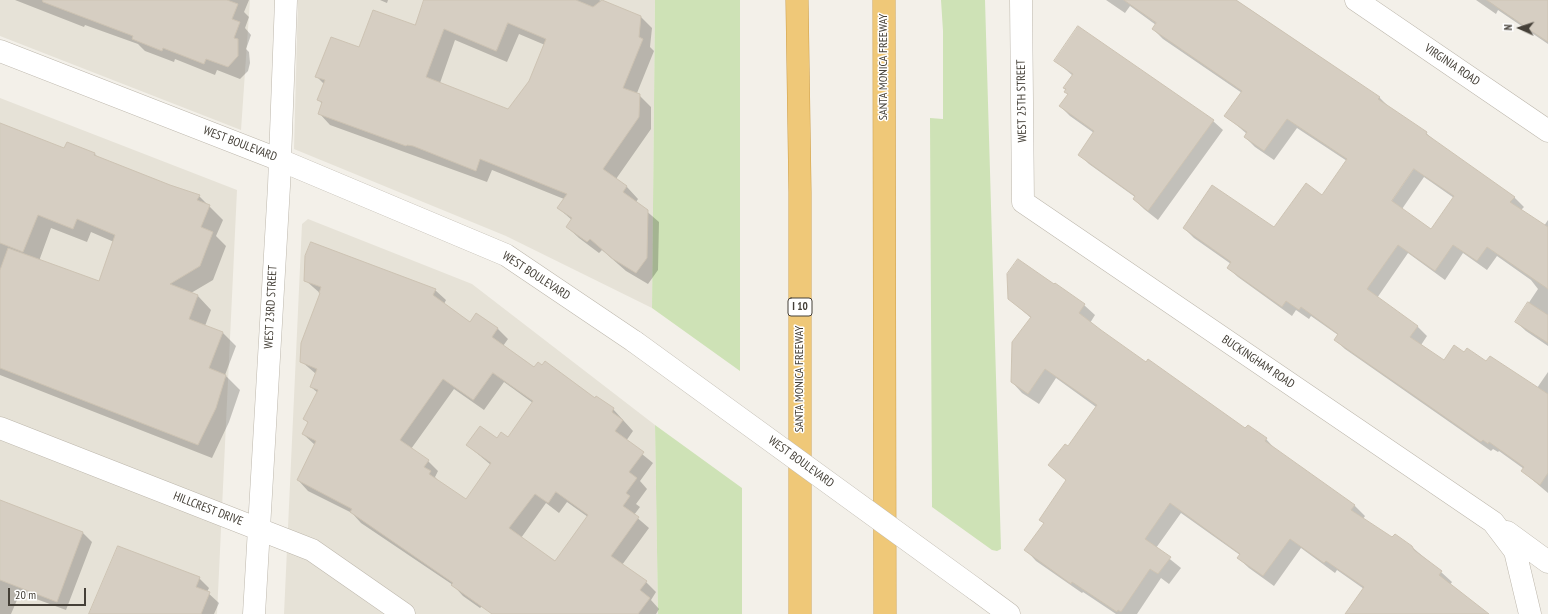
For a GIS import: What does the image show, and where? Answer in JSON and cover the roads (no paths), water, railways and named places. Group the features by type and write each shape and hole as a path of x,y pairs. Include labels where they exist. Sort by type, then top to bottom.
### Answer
{"highway":[{"name":"SANTA MONICA FREEWAY","path":"797,0 800,192 800,614"},
{"name":"SANTA MONICA FREEWAY","path":"884,0 885,614"}],"street":[{"name":"WEST 23RD STREET","path":"254,614 280,160 286,0"},
{"name":"WEST 25TH STREET","path":"1021,0 1023,202"},
{"name":"VIRGINIA ROAD","path":"1356,0 1548,131"},
{"name":"WEST BOULEVARD","path":"0,51 280,160 506,255 635,342 1009,614"},
{"name":"BUCKINGHAM ROAD","path":"1023,202 1492,522 1548,562"},
{"name":"HILLCREST DRIVE","path":"0,428 312,550 404,614"},
{"name":"BUCKINGHAM ROAD","path":"1492,522 1515,552 1530,614"}]}
